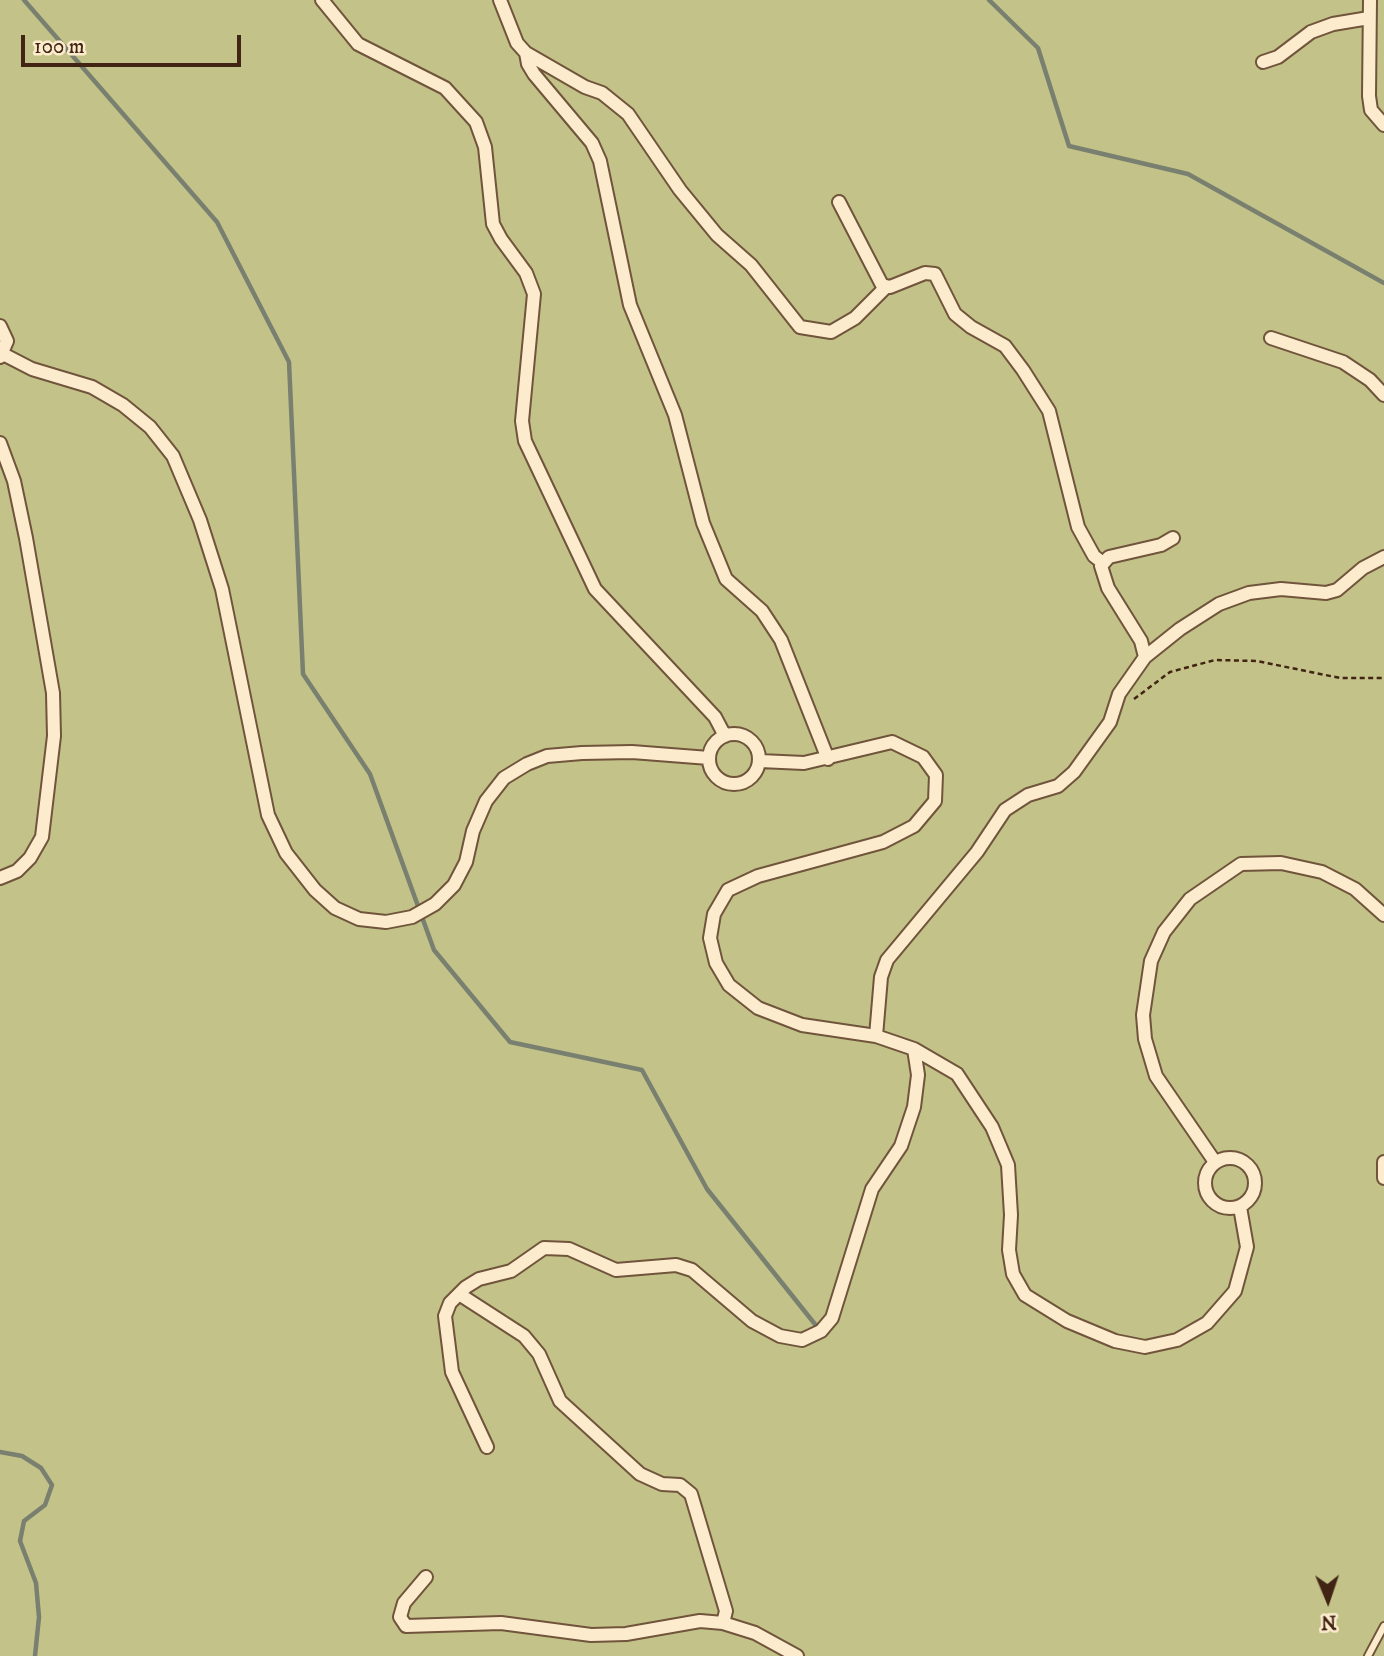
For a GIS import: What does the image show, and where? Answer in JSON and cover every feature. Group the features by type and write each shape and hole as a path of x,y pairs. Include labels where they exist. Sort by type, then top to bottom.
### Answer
{"street":[{"path":"322,0 358,44 445,88 476,122 485,147 493,224 501,240 526,273 534,294 522,421 525,441 595,589 715,717 725,736"},
{"path":"500,0 517,43 526,53 586,87 602,93 622,108 680,190 717,235 751,264 800,327 831,332 855,318 886,287 912,281 925,273 935,274 955,314 971,327 1005,346 1049,411 1078,527 1094,556 1103,562"},
{"path":"1370,0 1367,72 1371,110 1384,125"},
{"path":"1263,62 1278,57 1311,32 1333,24 1369,18"},
{"path":"526,53 534,74 592,143 600,161 630,305 675,415 703,523 726,579 762,611 781,640 828,759"},
{"path":"839,202 879,282 886,287"},
{"path":"0,326 6,341 1,355 32,369 92,387 123,405 150,427 173,456 200,520 222,589 268,815 286,853 315,890 335,908 359,919 386,922 412,917 435,904 454,885 466,862 473,831 486,801 504,778 527,764 547,756 619,752 709,758"},
{"path":"1271,338 1343,362 1370,380 1384,395"},
{"path":"0,443 14,481 26,538 52,693 54,736 42,837 30,858 17,871 0,878"},
{"path":"1145,657 1140,641 1108,587 1101,571 1103,562 1113,555 1161,545 1173,538"},
{"path":"876,1036 881,977 887,960 898,944 977,852 1005,810 1028,795 1058,786 1074,772 1110,722 1119,694 1145,657 1180,629 1219,604 1249,593 1281,589 1326,593 1338,590 1363,568 1384,557"},
{"path":"739,734 752,741 760,761 755,774 736,785 716,778 709,758 714,744 725,736 739,734"},
{"path":"760,761 804,763 892,742 923,757 936,775 935,801 914,826 883,842 758,876 728,890 714,914 709,938 716,963 729,985 758,1008 802,1025 876,1036 914,1049 957,1074 992,1127 1008,1165 1012,1215 1009,1250 1013,1274 1025,1295 1067,1321 1115,1341 1145,1347 1177,1340 1207,1323 1235,1291 1247,1247 1240,1207"},
{"path":"1215,1162 1156,1076 1144,1039 1143,1016 1151,961 1164,932 1190,899 1241,864 1281,863 1322,872 1355,890 1384,915"},
{"path":"487,1447 452,1372 447,1352 445,1316 450,1303 479,1279 523,1265 544,1248 560,1247 616,1270 659,1264 692,1270 766,1330 791,1340 812,1337 832,1318 872,1189 901,1146 914,1107 918,1075 914,1049"},
{"path":"1231,1158 1247,1164 1252,1171 1255,1187 1247,1202 1240,1207 1224,1208 1210,1199 1204,1184 1205,1176 1215,1162 1231,1158"},
{"path":"1384,1162 1384,1178"},
{"path":"459,1294 524,1336 539,1354 552,1389 560,1401 640,1474 662,1484 680,1485 691,1494 726,1611 723,1623"},
{"path":"426,1577 404,1603 400,1618 406,1626 501,1623 591,1634 626,1634 700,1621 723,1623 755,1633 797,1656"}],"lane":[{"path":"1368,1656 1384,1626"}],"path":[{"path":"1130,703 1170,672 1215,660 1267,662 1340,678 1384,678"}],"shaded area":[{"path":"0,0 1384,0 1384,1656 0,1656"}],"waterway":[{"path":"24,0 217,222 289,362 303,674 370,774 434,950 510,1042 642,1070 707,1189 818,1328"},
{"path":"989,0 1038,48 1069,146 1188,174 1384,283"},
{"path":"0,1452 22,1456 41,1468 52,1485 45,1505 24,1521 20,1541 36,1583 39,1617 35,1656"}]}
